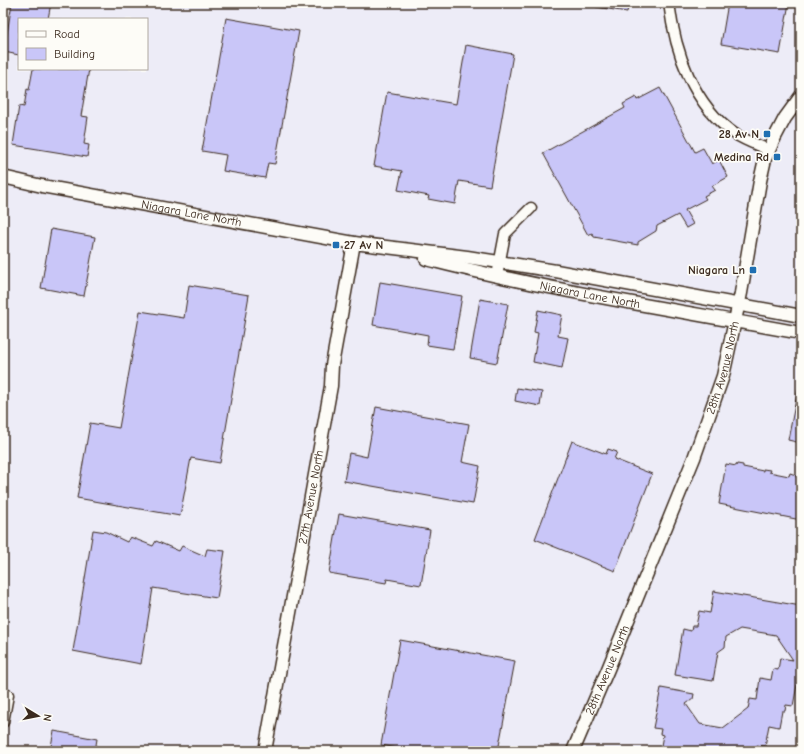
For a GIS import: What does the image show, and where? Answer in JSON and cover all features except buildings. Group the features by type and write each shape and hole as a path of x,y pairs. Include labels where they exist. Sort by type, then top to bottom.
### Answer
{"street":[{"path":"669,3 676,44 684,66 705,106 736,134 769,150"},
{"name":"28th Avenue North","path":"573,751 606,676 697,448 723,376 739,305 760,182 769,150 785,118 801,96"},
{"name":"Niagara Lane North","path":"3,177 49,187 381,248 497,276 801,333"},
{"path":"497,276 505,234 531,208"},
{"name":"27th Avenue North","path":"265,751 330,393 332,365 354,243"},
{"name":"Niagara Lane North","path":"381,248 499,262 556,271 801,316"},
{"path":"3,694 8,695 3,722"}],"shaded area":[{"path":"3,3 801,3 801,751 3,751"}],"place":[{"name":"28 Av N","path":"767,134"},
{"name":"Medina Rd","path":"777,157"},
{"name":"27 Av N","path":"336,245"},
{"name":"Niagara Ln","path":"753,270"}]}
